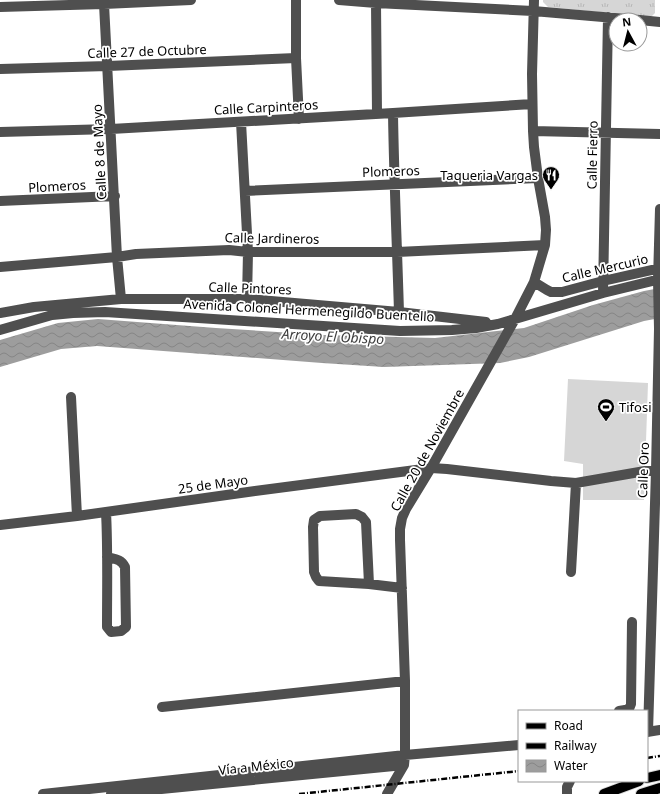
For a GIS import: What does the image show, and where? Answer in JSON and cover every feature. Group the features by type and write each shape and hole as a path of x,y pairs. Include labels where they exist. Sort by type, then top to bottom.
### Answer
{"main road":[{"path":"604,794 636,782"},
{"path":"641,794 660,788"}],"street":[{"path":"0,6 104,4 191,0"},
{"path":"296,0 296,58 299,119"},
{"path":"339,0 533,11 608,17"},
{"name":"Calle 20 de Noviembre","path":"404,760 405,681 400,528 402,518 515,320 534,282 545,245 545,217 538,178 533,131 532,104 534,0"},
{"path":"376,3 377,114"},
{"name":"Calle 8 de Mayo","path":"104,4 120,299"},
{"name":"Calle Fierro","path":"603,293 608,17"},
{"path":"648,21 660,22"},
{"name":"Calle 27 de Octubre","path":"0,69 296,58"},
{"name":"Calle Carpinteros","path":"0,132 111,129 532,104"},
{"path":"393,113 399,312"},
{"path":"241,122 248,252 248,299"},
{"path":"533,131 660,134"},
{"name":"Plomeros","path":"245,190 538,178"},
{"name":"Plomeros","path":"0,201 115,196"},
{"name":"Calle Oro","path":"648,710 658,493 656,471 659,392 660,209"},
{"name":"Calle Jardineros","path":"0,267 136,254 229,250 248,252 397,252 545,245"},
{"name":"Calle Mercurio","path":"534,282 551,292 562,292 659,268"},
{"name":"Avenida Colonel Hermenegildo Buentello","path":"0,330 52,315 105,312 400,331 452,330 498,324 603,293 659,282"},
{"name":"Calle Pintores","path":"0,313 34,307 120,299 248,299 399,312 498,324"},
{"path":"71,397 77,516"},
{"name":"25 de Mayo","path":"0,525 431,468 576,483 645,471 656,471"},
{"path":"571,572 576,483"},
{"path":"106,512 107,627 111,632 121,631 126,627 125,567 119,560 107,557"},
{"path":"369,584 366,522 362,517 356,514 320,516 314,520 314,572 319,581 369,584 402,588"},
{"path":"625,710 629,709 631,704 632,622"},
{"path":"162,708 405,681"},
{"path":"648,732 660,730"},
{"path":"43,794 130,788 404,760 518,745"},
{"path":"387,794 404,760"},
{"path":"568,794 567,787 570,782"},
{"path":"111,794 130,788"}],"green space":[{"path":"543,0 655,0 655,13 651,17 648,17 648,12 608,13 548,7"},
{"name":"Tifosi","path":"568,379 648,383 644,500 583,500 583,464 564,461"}],"water":[{"name":"Arroyo El Obispo","path":"660,288 660,318 644,321 529,357 500,363 384,367 97,346 61,349 0,367 0,340 58,323 98,319 324,335 435,338 524,328 593,305"}],"railway":[{"path":"648,758 660,756"},
{"path":"299,794 518,771"}],"place":[{"name":"Taqueria Vargas","path":"551,190"},
{"name":"Tifosi","path":"606,422"}]}
